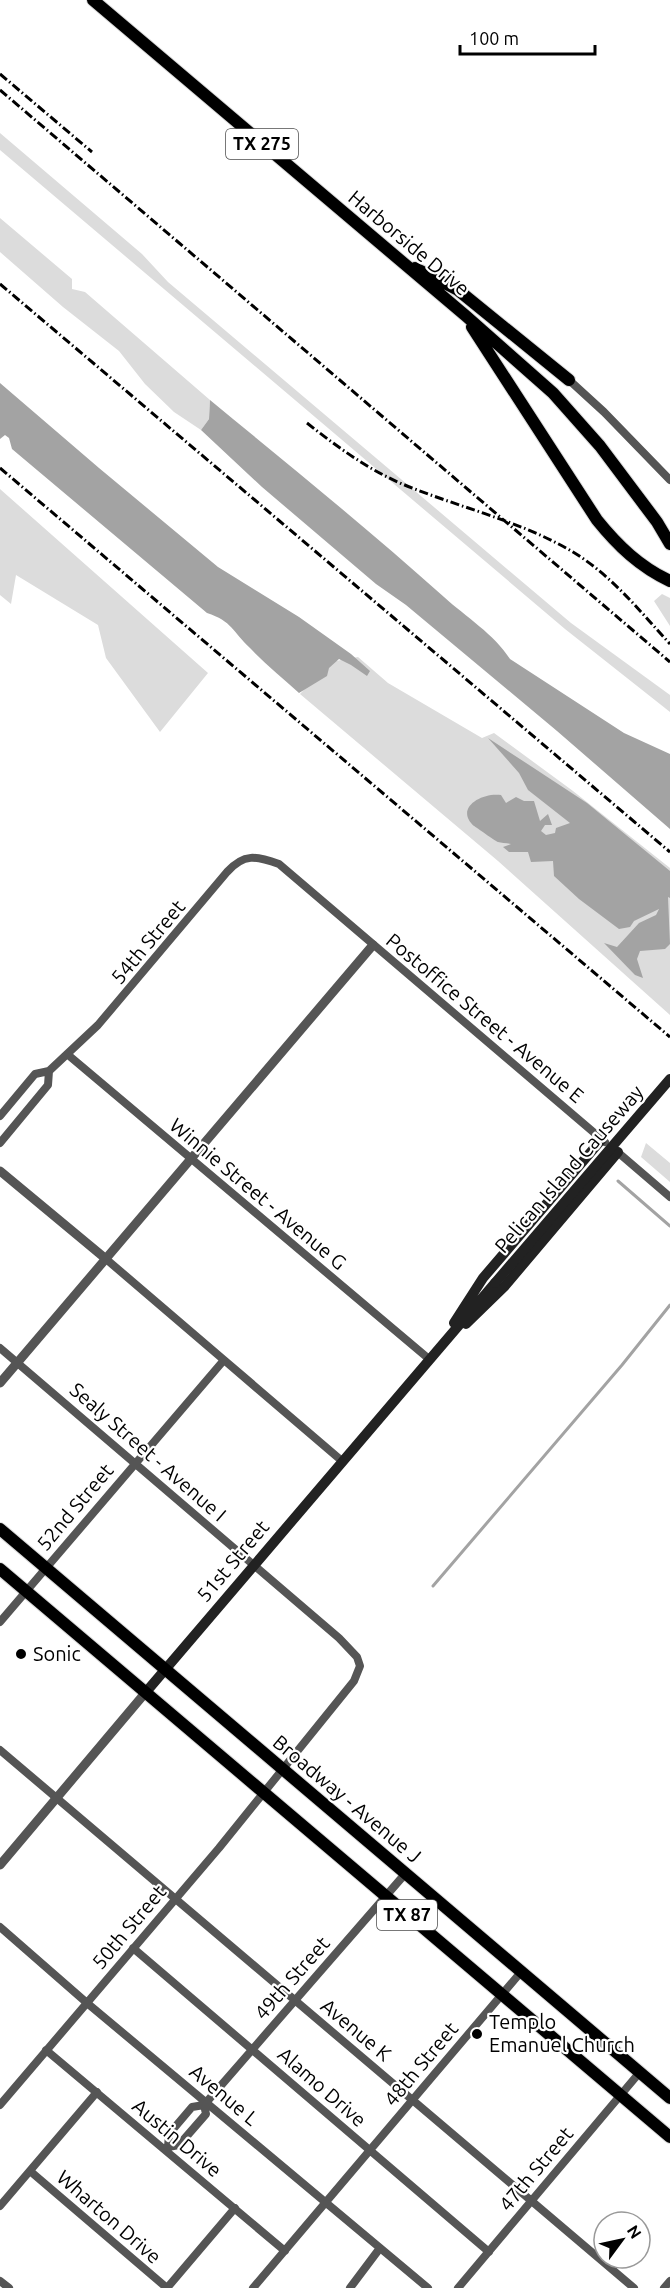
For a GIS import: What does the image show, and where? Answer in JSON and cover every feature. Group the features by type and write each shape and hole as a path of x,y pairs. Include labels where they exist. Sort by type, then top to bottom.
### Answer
{"main road":[{"name":"Harborside Drive","path":"93,0 466,316 553,393 600,446 657,522 670,544"},
{"path":"397,259 458,290 569,380"},
{"path":"466,316 597,520 615,543 636,561 670,581"},
{"name":"Pelican Island Causeway","path":"495,1283 670,1079"},
{"path":"443,1343 463,1306 483,1278 602,1139"},
{"path":"443,1343 483,1310 618,1152"},
{"name":"51st Street","path":"146,1692 495,1283"},
{"name":"Broadway - Avenue J","path":"0,1529 670,2098"},
{"name":"TX 87","path":"0,1569 670,2137"}],"street":[{"path":"569,380 604,412 670,480"},
{"name":"54th Street","path":"0,1116 35,1074 49,1071 98,1025 236,862 250,857 262,858 279,864"},
{"name":"Postoffice Street - Avenue E","path":"279,864 670,1197"},
{"path":"0,1383 373,945"},
{"name":"Winnie Street - Avenue G","path":"67,1054 429,1359"},
{"name":"54th Street","path":"0,1143 48,1085 49,1071"},
{"path":"0,1172 106,1259 342,1461"},
{"name":"Sealy Street - Avenue I","path":"0,1348 339,1638 357,1657 360,1666 354,1681 283,1770"},
{"name":"52nd Street","path":"0,1622 224,1359"},
{"name":"51st Street","path":"0,1865 146,1692"},
{"name":"Avenue K","path":"0,1750 634,2288"},
{"name":"50th Street","path":"0,2105 283,1770"},
{"name":"49th Street","path":"206,2104 206,2114 179,2145 167,2149 169,2134 192,2108 206,2104 405,1874"},
{"name":"Avenue L","path":"0,1927 206,2104 428,2288"},
{"name":"Alamo Drive","path":"133,1948 489,2252"},
{"name":"48th Street","path":"253,2288 521,1972"},
{"name":"Austin Drive","path":"46,2050 167,2149 285,2251"},
{"name":"47th Street","path":"458,2288 640,2072"},
{"path":"0,2206 97,2092"},
{"name":"Wharton Drive","path":"30,2171 167,2288"},
{"path":"167,2288 235,2208"},
{"path":"350,2288 380,2248"},
{"path":"0,2281 9,2288"},
{"path":"664,2288 670,2281"}],"shaded area":[{"path":"0,133 142,254 168,282 571,623 670,695 670,712 565,629 0,150"},
{"path":"0,218 72,279 72,289 85,292 210,400 209,419 201,430 174,412 145,384 119,351 63,307 0,252"},
{"path":"0,383 218,567 299,617 351,654 370,671 367,676 339,659 329,668 327,676 299,693 256,654 227,623 207,613 12,449 9,438 5,435 0,439"},
{"path":"210,400 479,626 510,659 624,733 670,754 670,829 557,731 406,605 376,584 262,487 201,430 209,419"},
{"path":"0,489 208,673 160,732 106,658 98,625 16,575 11,604 0,595"},
{"path":"662,594 670,598 670,626 654,601"},
{"path":"358,657 388,683 482,738 494,733 573,791 670,868 670,1015 498,861 300,694 330,662"},
{"path":"488,738 587,803 670,871 670,898 668,897 670,944 665,949 640,951 637,959 643,978 635,975 604,943 617,947 639,923 656,915 659,909 634,921 630,927 619,929 579,899 554,876 553,861 531,862 528,852 509,852 503,847 511,844 496,841 474,826 469,819 467,813 473,803 486,796 501,795 506,803 516,797 524,801 534,801 540,821 548,814 552,825 545,825 541,831 546,835 555,833 556,828 570,823 528,790 519,773"},
{"path":"646,1143 670,1163 670,1182 641,1157"}],"waterway":[{"path":"618,1181 670,1226"},
{"path":"433,1586 622,1365 670,1305"}],"railway":[{"path":"0,74 92,152"},
{"path":"0,90 670,662"},
{"path":"0,284 670,852"},
{"path":"307,423 352,456 387,477 526,529 581,557 609,579 670,644"},
{"path":"0,468 670,1037"}],"place":[{"name":"Sonic","path":"21,1654"},
{"name":"Templo Emanuel Church","path":"477,2034"}]}
